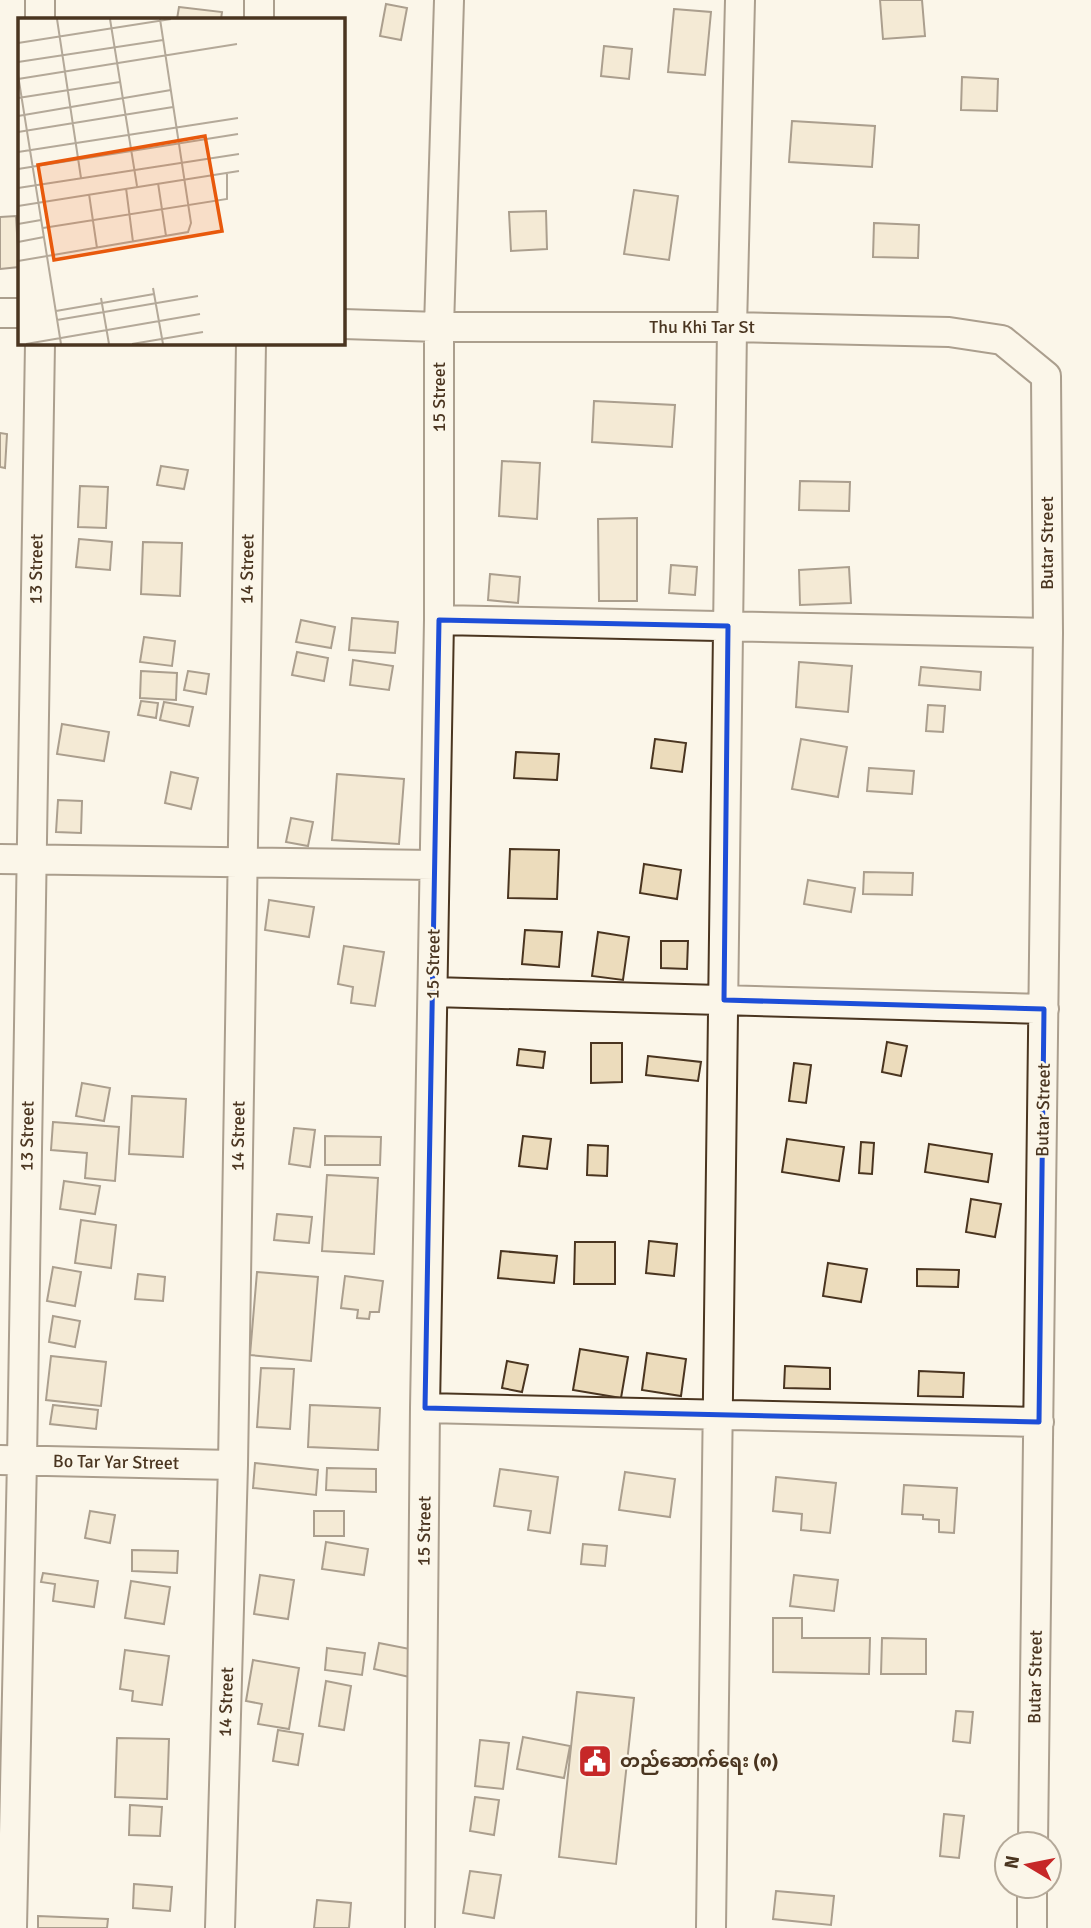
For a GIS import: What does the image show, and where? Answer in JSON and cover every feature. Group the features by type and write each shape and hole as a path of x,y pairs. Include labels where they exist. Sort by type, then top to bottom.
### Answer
{"street":[{"path":"40,0 40,18"},
{"path":"259,0 259,18"},
{"name":"15 Street","path":"420,1928 425,1408 439,620 439,327 449,0"},
{"path":"711,1928 732,327 740,0"},
{"path":"0,313 18,313"},
{"name":"Thu Khi Tar St","path":"345,324 439,327 732,327 949,332 1002,340 1046,376"},
{"name":"13 Street","path":"12,1928 11,1460 31,859 40,345"},
{"name":"14 Street","path":"220,1928 233,1465 251,345"},
{"name":"Butar Street","path":"1033,1830 1048,633 1046,376"},
{"path":"439,620 1048,633"},
{"path":"0,859 435,865"},
{"path":"432,992 1044,1009"},
{"path":"425,1408 1039,1422"},
{"name":"Bo Tar Yar Street","path":"11,1460 233,1465"},
{"path":"1031,1928 1032,1900"}],"highlighted area":[{"path":"439,620 728,626 724,1000 1044,1009 1039,1422 425,1408"}],"building":[{"path":"880,0 922,0 925,36 883,39"},
{"path":"386,4 407,8 401,40 380,36"},
{"path":"179,7 222,12 221,18 177,18"},
{"path":"674,9 711,12 705,75 668,72"},
{"path":"604,46 632,49 629,79 601,76"},
{"path":"962,77 998,79 997,111 961,110"},
{"path":"792,121 875,126 872,167 789,162"},
{"path":"634,190 678,196 669,260 624,254"},
{"path":"546,211 547,249 511,251 509,212"},
{"path":"16,216 18,267 0,269 0,217"},
{"path":"874,223 919,225 918,258 873,257"},
{"path":"594,401 675,405 672,447 592,442"},
{"path":"0,433 7,434 5,468 0,467"},
{"path":"502,461 540,463 537,519 499,516"},
{"path":"161,466 188,470 184,489 157,485"},
{"path":"800,481 850,482 849,511 799,510"},
{"path":"80,486 108,487 106,528 78,527"},
{"path":"637,518 637,601 599,601 598,519"},
{"path":"79,539 112,542 110,570 76,567"},
{"path":"143,542 182,543 180,596 141,594"},
{"path":"671,565 697,567 695,595 669,593"},
{"path":"849,567 851,603 800,605 799,570"},
{"path":"490,574 520,577 518,603 488,600"},
{"path":"352,618 398,622 395,653 349,650"},
{"path":"301,620 335,627 331,648 296,642"},
{"path":"144,637 175,641 172,666 140,662"},
{"path":"297,652 328,658 324,681 292,675"},
{"path":"353,660 393,666 389,690 350,685"},
{"path":"799,662 852,666 848,712 796,707"},
{"path":"921,667 981,672 980,690 919,685"},
{"path":"141,671 177,673 176,700 140,698"},
{"path":"188,671 209,674 206,694 184,690"},
{"path":"141,701 158,703 156,718 138,715"},
{"path":"164,702 193,707 189,726 160,720"},
{"path":"928,705 945,706 943,732 926,731"},
{"path":"62,724 109,732 104,761 57,754"},
{"path":"655,739 686,743 682,772 651,768"},
{"path":"801,739 847,747 838,797 792,789"},
{"path":"516,752 559,754 557,780 514,778"},
{"path":"869,768 914,771 912,794 867,791"},
{"path":"171,772 198,778 191,809 165,803"},
{"path":"337,774 404,779 399,844 332,840"},
{"path":"58,800 82,801 81,833 56,832"},
{"path":"291,818 313,822 308,846 286,842"},
{"path":"510,849 559,850 557,899 508,898"},
{"path":"644,864 681,870 677,899 640,893"},
{"path":"864,872 913,873 912,895 863,894"},
{"path":"808,880 855,888 851,912 804,904"},
{"path":"269,900 314,907 309,937 265,930"},
{"path":"525,930 562,932 559,967 522,964"},
{"path":"598,932 629,937 623,980 592,976"},
{"path":"661,941 688,941 687,969 661,968"},
{"path":"344,946 384,952 375,1006 351,1003 353,987 338,984"},
{"path":"887,1042 907,1046 901,1076 882,1072"},
{"path":"591,1043 622,1043 622,1082 591,1083"},
{"path":"519,1049 545,1052 543,1068 517,1065"},
{"path":"648,1056 701,1062 698,1081 646,1075"},
{"path":"794,1063 811,1065 806,1103 789,1101"},
{"path":"82,1083 110,1088 104,1121 76,1116"},
{"path":"132,1096 186,1099 183,1157 129,1154"},
{"path":"53,1122 119,1127 115,1181 85,1178 87,1153 51,1150"},
{"path":"294,1128 315,1130 310,1167 289,1164"},
{"path":"325,1136 381,1137 380,1165 325,1165"},
{"path":"523,1136 551,1139 547,1169 519,1166"},
{"path":"787,1139 844,1147 839,1181 782,1172"},
{"path":"861,1142 874,1143 872,1174 859,1173"},
{"path":"929,1144 992,1154 988,1182 925,1172"},
{"path":"588,1145 608,1146 607,1176 587,1175"},
{"path":"327,1175 378,1178 374,1254 322,1251"},
{"path":"64,1181 100,1186 95,1214 60,1209"},
{"path":"971,1199 1001,1204 995,1237 966,1232"},
{"path":"277,1214 312,1217 309,1243 274,1240"},
{"path":"81,1220 116,1225 111,1268 75,1263"},
{"path":"649,1241 677,1244 674,1276 646,1273"},
{"path":"575,1242 615,1242 615,1284 574,1284"},
{"path":"501,1251 557,1256 554,1283 498,1278"},
{"path":"828,1263 867,1269 861,1302 823,1296"},
{"path":"53,1267 81,1272 75,1306 47,1301"},
{"path":"917,1269 959,1270 958,1287 917,1286"},
{"path":"257,1272 318,1277 311,1361 250,1355"},
{"path":"138,1274 165,1277 163,1301 135,1299"},
{"path":"345,1276 383,1281 379,1312 370,1312 369,1319 357,1318 358,1310 341,1308"},
{"path":"53,1316 80,1321 75,1347 49,1342"},
{"path":"580,1349 628,1357 621,1398 573,1390"},
{"path":"647,1353 686,1359 681,1396 642,1390"},
{"path":"51,1356 106,1362 101,1406 46,1400"},
{"path":"507,1361 528,1365 522,1392 502,1388"},
{"path":"785,1366 830,1368 830,1389 784,1388"},
{"path":"261,1368 294,1369 290,1429 257,1427"},
{"path":"919,1371 964,1373 963,1397 918,1396"},
{"path":"53,1405 98,1410 96,1429 50,1424"},
{"path":"310,1405 380,1408 378,1450 308,1447"},
{"path":"255,1463 318,1470 316,1495 253,1488"},
{"path":"327,1468 376,1469 376,1492 326,1490"},
{"path":"500,1469 558,1477 550,1533 528,1530 531,1511 494,1506"},
{"path":"625,1472 675,1479 670,1517 619,1510"},
{"path":"776,1477 836,1483 830,1533 801,1530 802,1514 773,1511"},
{"path":"904,1485 957,1488 954,1533 939,1532 939,1520 923,1519 923,1515 902,1514"},
{"path":"90,1511 115,1515 110,1543 85,1538"},
{"path":"314,1511 344,1511 344,1536 314,1536"},
{"path":"326,1542 368,1549 364,1575 322,1569"},
{"path":"583,1544 607,1546 605,1566 581,1564"},
{"path":"132,1550 178,1551 177,1573 132,1571"},
{"path":"43,1573 98,1581 94,1607 53,1601 55,1584 41,1582"},
{"path":"260,1575 294,1580 288,1619 254,1614"},
{"path":"794,1575 838,1580 834,1611 790,1606"},
{"path":"131,1581 170,1587 164,1624 125,1618"},
{"path":"773,1618 802,1618 802,1638 870,1638 869,1674 773,1672"},
{"path":"882,1638 926,1639 926,1674 881,1674"},
{"path":"379,1643 420,1651 414,1678 374,1669"},
{"path":"327,1648 365,1653 362,1675 325,1670"},
{"path":"125,1650 169,1656 162,1705 132,1701 133,1691 120,1689"},
{"path":"253,1660 299,1668 289,1729 258,1724 262,1704 246,1701"},
{"path":"326,1681 351,1686 344,1730 319,1726"},
{"path":"577,1692 634,1698 616,1864 559,1857"},
{"path":"956,1711 973,1712 970,1743 953,1741"},
{"path":"278,1730 303,1734 298,1765 273,1761"},
{"path":"523,1737 570,1746 564,1778 517,1769"},
{"path":"117,1738 169,1739 167,1799 115,1797"},
{"path":"480,1740 509,1743 503,1789 475,1786"},
{"path":"475,1797 499,1800 494,1835 470,1831"},
{"path":"130,1805 162,1807 160,1836 129,1835"},
{"path":"944,1814 964,1816 959,1858 940,1856"},
{"path":"470,1871 501,1875 494,1918 463,1913"},
{"path":"134,1884 172,1887 170,1911 133,1908"},
{"path":"776,1891 834,1896 831,1925 773,1919"},
{"path":"317,1900 351,1903 349,1928 314,1928"},
{"path":"38,1916 108,1919 107,1928 38,1928"}],"place":[{"name":"တည်ဆောက်ရေး (၈)","path":"595,1761"}]}
